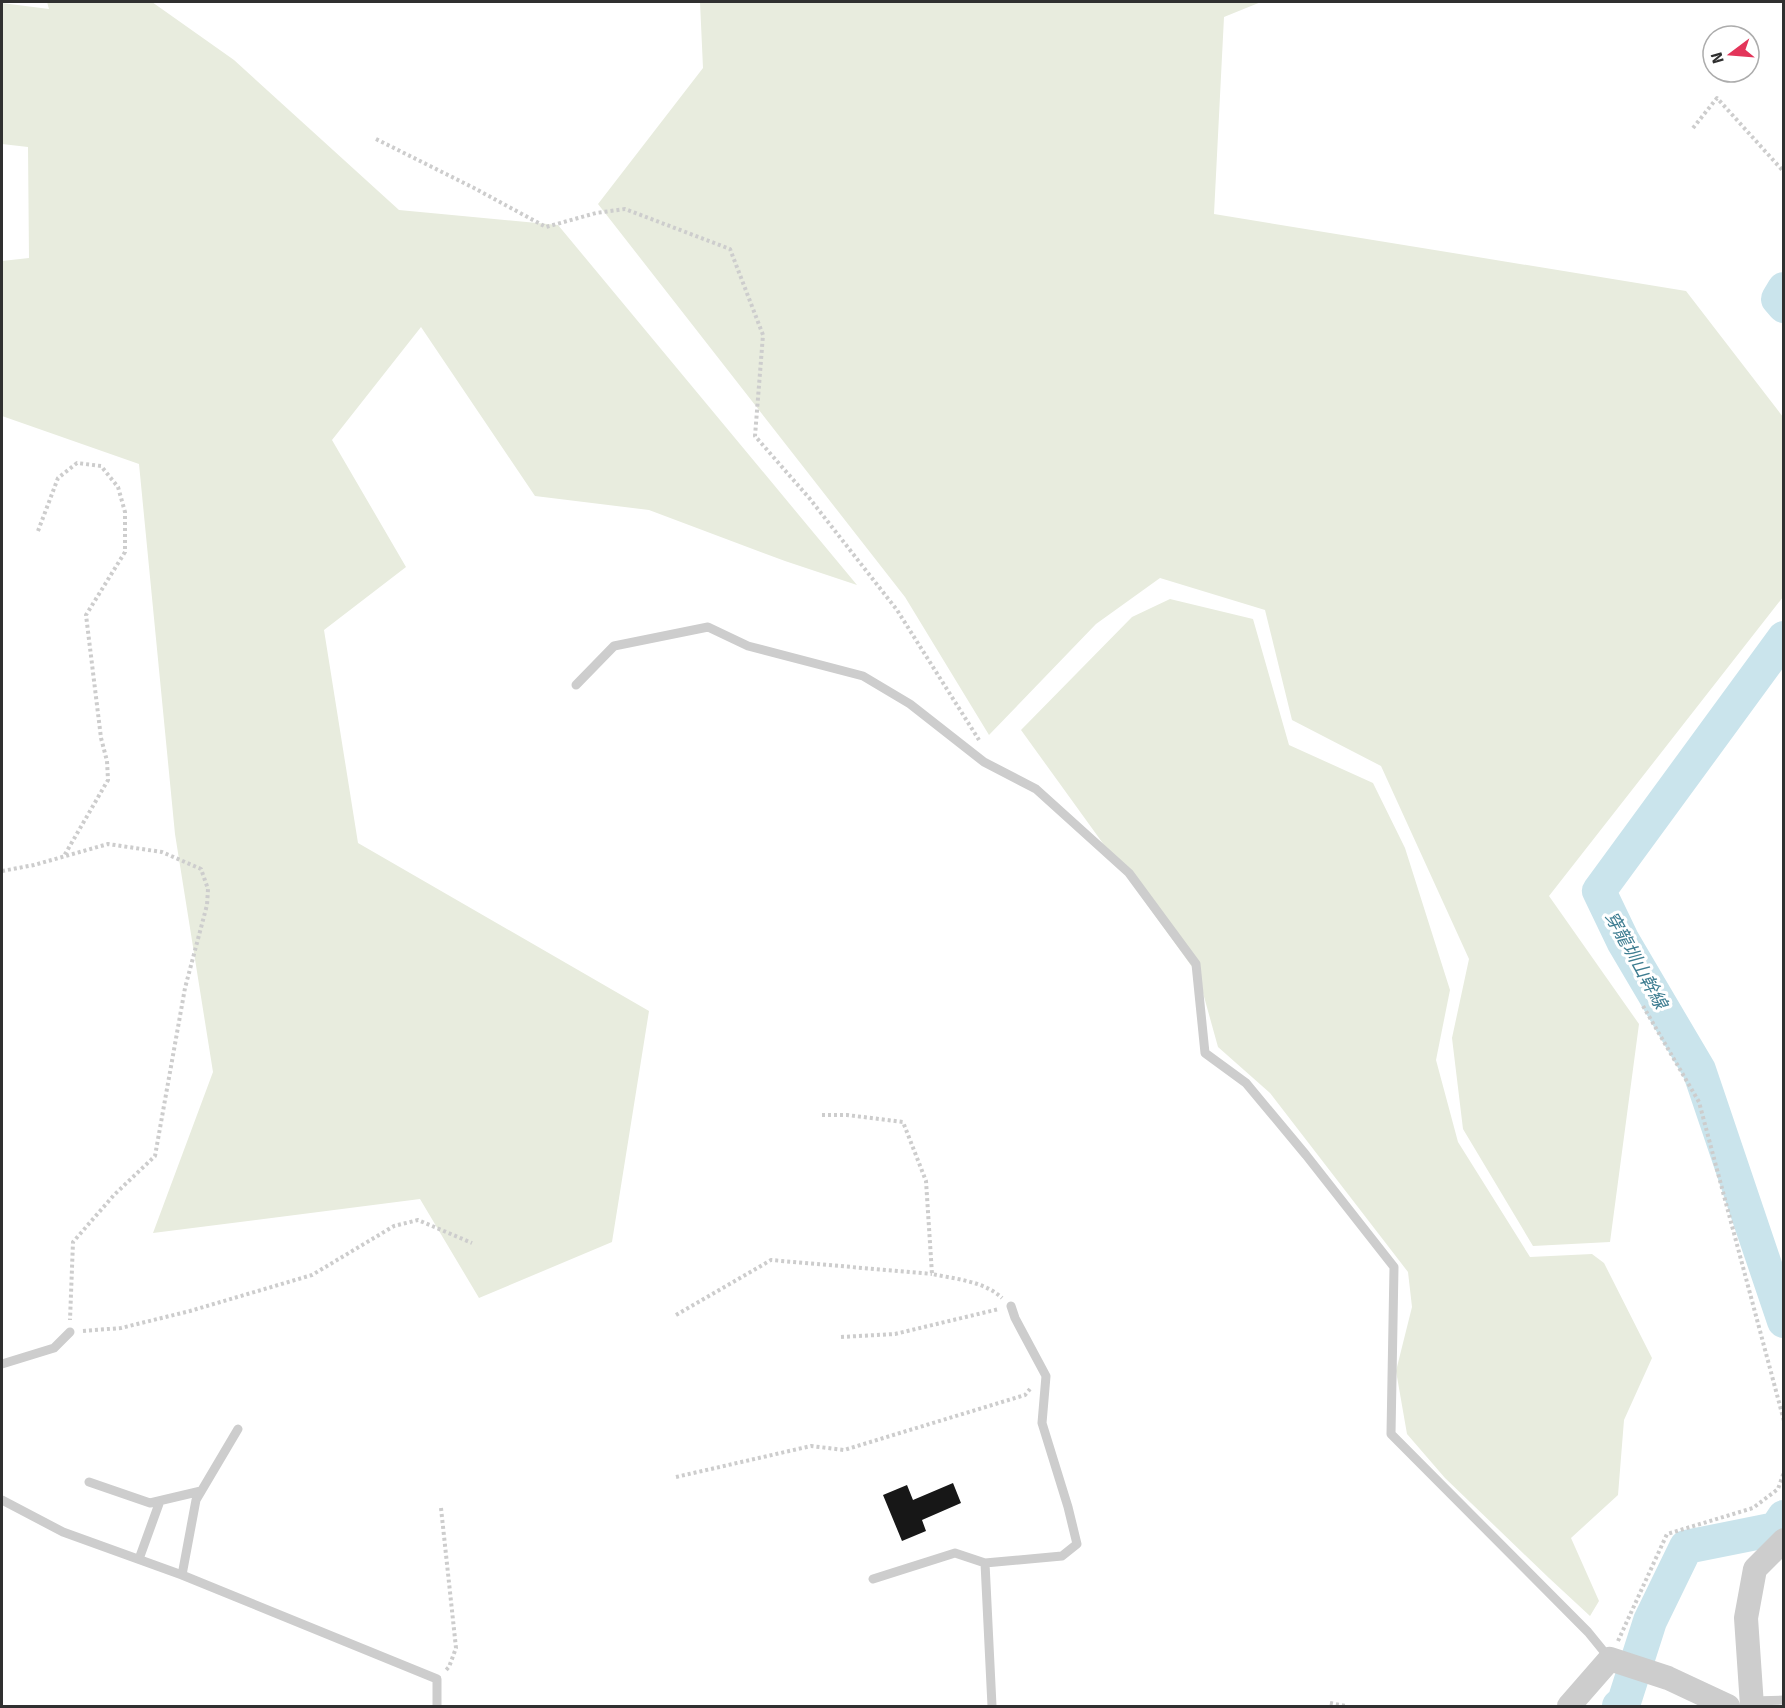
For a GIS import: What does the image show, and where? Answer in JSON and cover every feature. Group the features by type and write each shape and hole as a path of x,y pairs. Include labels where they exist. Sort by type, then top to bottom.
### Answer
{"street":[{"path":"1569,1707 1610,1659 1744,1705 1746,1618 1755,1569 1784,1540"}],"lane":[{"path":"576,685 614,646 708,627 748,646 863,676 910,704 985,762 1036,789 1128,873 1196,964 1205,1053 1245,1083 1306,1155 1394,1267 1391,1434 1588,1632 1610,1659"},
{"path":"873,1579 956,1553 985,1563 1062,1556 1077,1544 1042,1423 1046,1376 1011,1306"},
{"path":"2,1364 54,1348 70,1332"},
{"path":"182,1575 196,1500 238,1430"},
{"path":"89,1482 150,1503 201,1491"},
{"path":"2,1500 63,1532 182,1575 437,1679 438,1707"},
{"path":"139,1559 160,1501"},
{"path":"985,1563 992,1707"},
{"path":"1744,1705 1784,1700"}],"path":[{"path":"1694,128 1717,98 1784,172"},
{"path":"376,139 546,227 596,213 625,209 730,249 763,335 755,436 810,499 897,610 978,738 985,762"},
{"path":"38,531 58,478 77,463 101,466 118,488 125,512 125,552 86,615 108,780 64,856"},
{"path":"2,871 34,865 108,844 162,852 201,869 208,889 207,905 185,988 155,1156 114,1195 73,1242 70,1332 121,1328 190,1311 312,1275 394,1226 418,1220 472,1243"},
{"path":"1643,1006 1699,1102 1784,1421"},
{"path":"822,1115 847,1115 903,1122 926,1181 932,1274"},
{"path":"676,1315 771,1260 932,1274 994,1290 1011,1306"},
{"path":"842,1337 895,1334 1011,1306"},
{"path":"676,1477 811,1446 844,1450 1025,1395 1046,1376"},
{"path":"1610,1659 1667,1534 1753,1508 1778,1489 1784,1472"},
{"path":"437,1679 449,1667 456,1648 441,1508"},
{"path":"1330,1703 1346,1707"}],"shaded area":[{"path":"47,2 152,2 234,60 399,210 558,225 857,585 785,561 649,510 535,496 421,327 332,440 406,567 324,630 358,843 649,1011 612,1242 479,1298 420,1199 153,1233 213,1072 175,834 139,464 2,416 2,261 29,258 28,147 2,144 2,3 49,9"},
{"path":"700,2 1261,2 1224,17 1214,214 1686,291 1783,417 1783,597 1549,896 1639,1024 1610,1242 1533,1246 1463,1129 1452,1038 1469,959 1381,766 1292,720 1265,610 1160,578 1096,624 989,735 905,597 598,204 703,68"},
{"path":"1170,599 1253,619 1289,745 1373,783 1405,848 1450,990 1436,1060 1458,1142 1530,1257 1592,1254 1604,1263 1652,1358 1624,1420 1618,1495 1571,1538 1599,1601 1590,1616 1445,1478 1407,1434 1396,1371 1412,1307 1408,1272 1270,1093 1218,1047 1198,975 1021,730 1132,617"}],"building":[{"path":"953,1483 961,1503 922,1520 926,1531 902,1541 883,1495 907,1485 913,1500"}],"waterway":[{"name":"穿龍圳山幹線","path":"1784,289 1778,299 1784,306"},
{"name":"穿龍圳山幹線","path":"1784,638 1599,891 1623,941 1699,1070 1784,1321"},
{"name":"穿龍圳山幹線","path":"1619,1706 1624,1702 1650,1621 1686,1547 1776,1529 1784,1517"}]}
